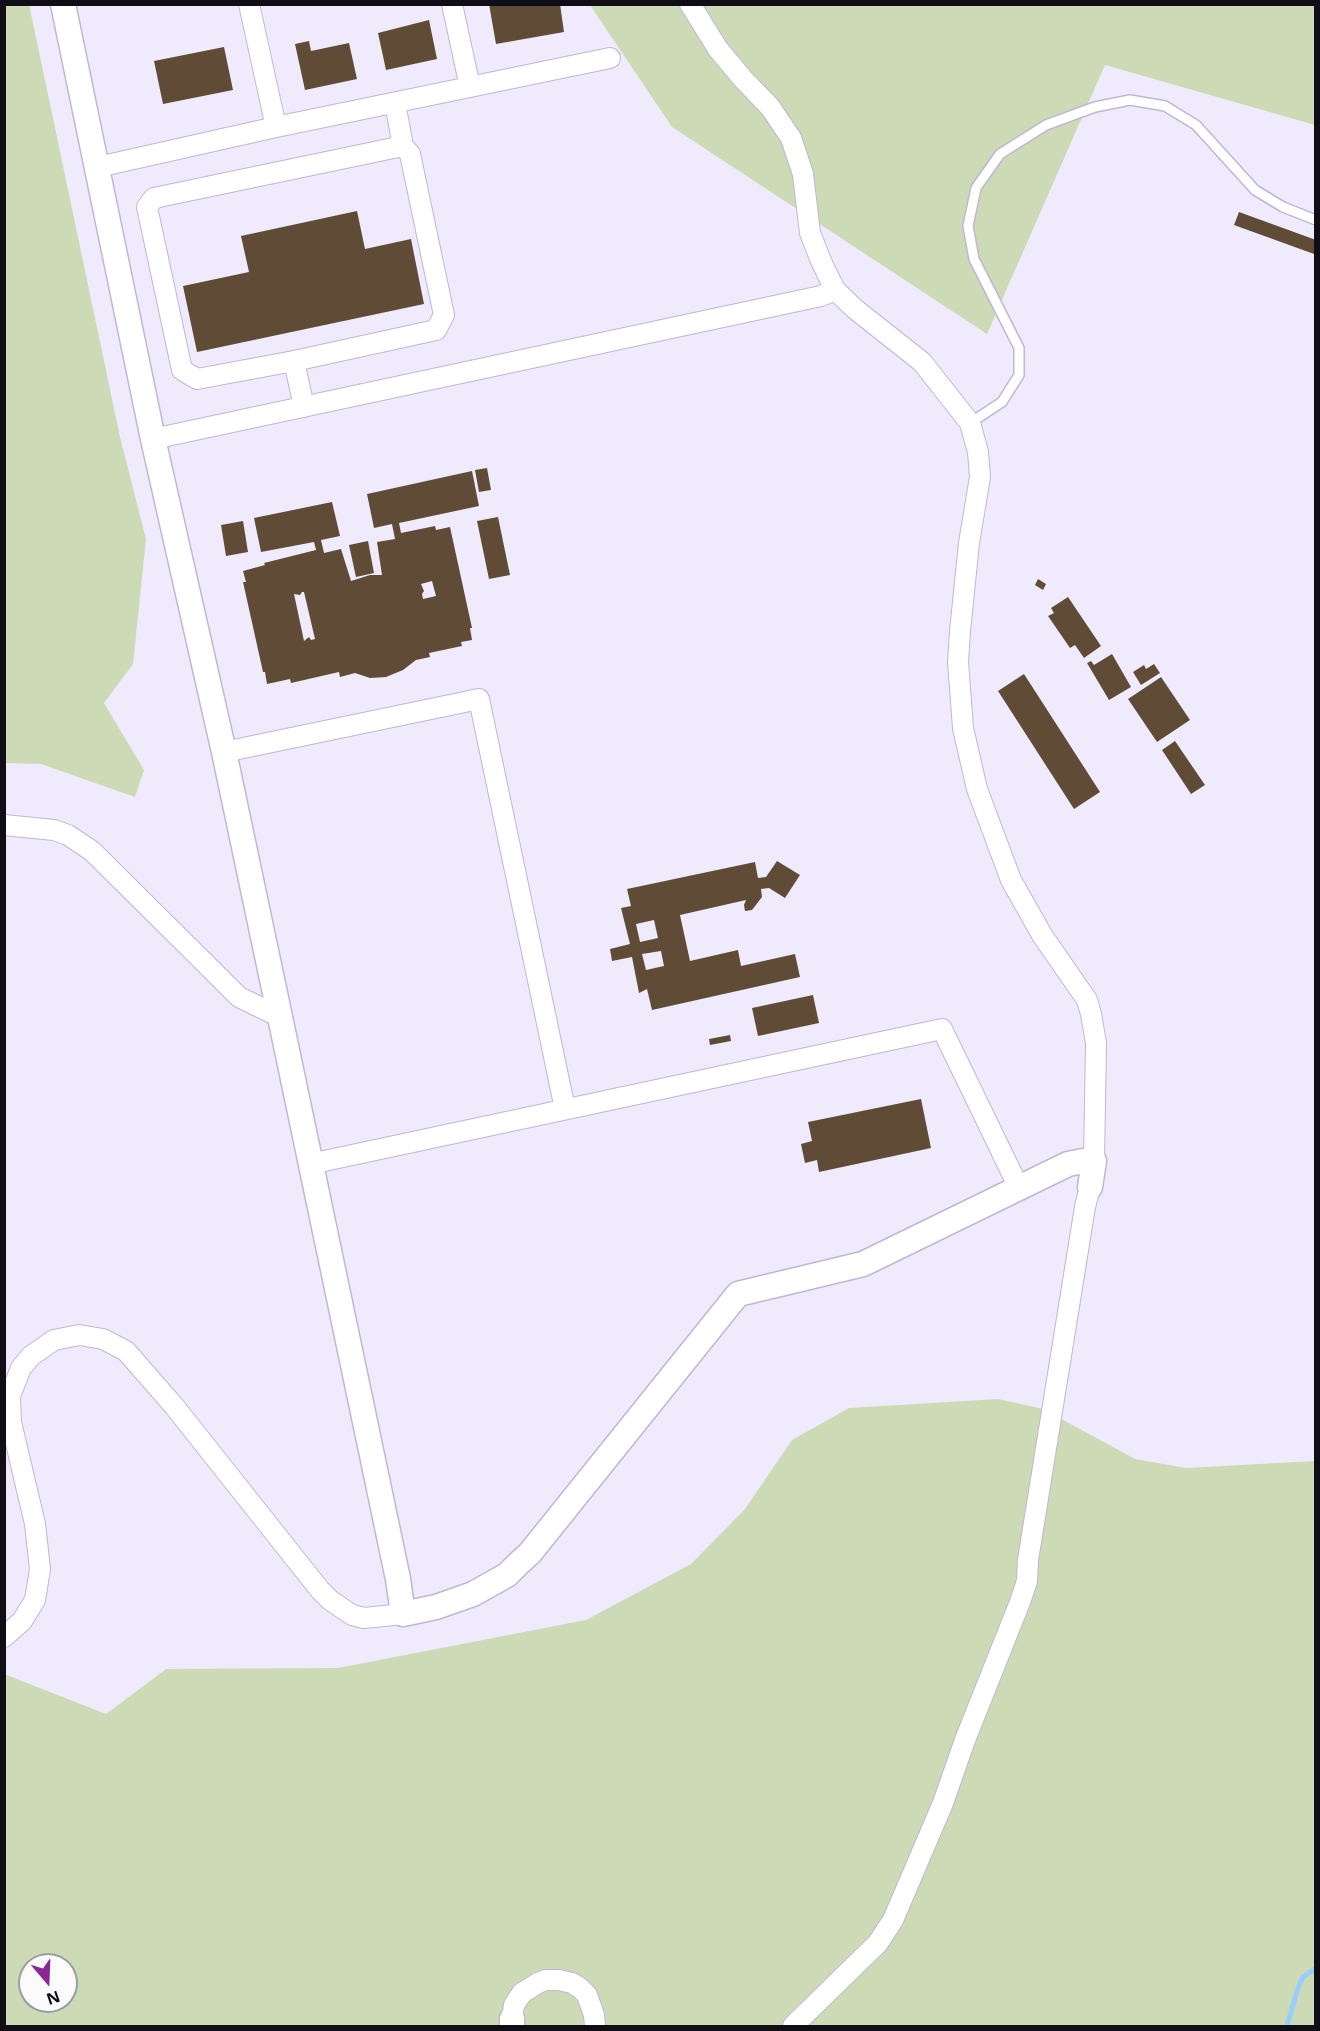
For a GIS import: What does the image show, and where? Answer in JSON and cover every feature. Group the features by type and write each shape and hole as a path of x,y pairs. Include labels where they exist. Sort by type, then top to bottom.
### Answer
{"street":[{"path":"63,4 153,439 224,752 280,1017 398,1579 403,1614"},
{"path":"249,4 276,127"},
{"path":"452,4 470,87"},
{"path":"690,4 718,49 770,107 791,138 803,174 810,233 835,290 855,309 922,362 970,423 978,452 980,477 969,543 960,631 958,662 963,728 977,789 1011,880 1042,935 1087,1000 1096,1043 1094,1161 1028,1560 1027,1581 943,1803 893,1920 878,1943 794,2026"},
{"path":"98,167 276,127 610,58"},
{"path":"395,103 404,146 410,154 444,315 436,330 197,380 182,370 147,207 154,198 404,146"},
{"path":"153,439 820,296 835,290"},
{"path":"294,361 304,407"},
{"path":"224,752 479,699 565,1109"},
{"path":"4,825 54,830 68,835 92,851 239,997 280,1017"},
{"path":"310,1164 942,1029 1019,1188"},
{"path":"4,1637 22,1621 35,1600 40,1569 35,1524 11,1422 10,1395 21,1368 31,1356 54,1340 79,1335 103,1339 126,1352 174,1406 330,1600 352,1615 364,1618 403,1614 473,1594 499,1580 519,1564 738,1293 863,1264 1068,1164 1094,1161"},
{"path":"512,2023 514,2005 522,1993 545,1980 559,1980 572,1983 587,1995 595,2026"}],"lane":[{"path":"970,423 1002,402 1019,375 1018,348 974,259 968,226 976,188 1000,154 1046,125 1095,106 1130,100 1165,106 1196,126 1255,190 1283,207 1316,220"}],"green space":[{"path":"29,4 120,437 146,539 133,664 104,703 144,770 135,797 41,764 5,763 4,5"},
{"path":"590,5 1315,5 1315,125 1105,65 987,334 672,127"},
{"path":"998,1399 1043,1409 1135,1459 1186,1468 1315,1461 1315,2026 5,2026 4,1674 106,1714 166,1669 338,1668 586,1620 691,1564 745,1509 792,1440 849,1408"}],"building":[{"path":"489,4 560,4 564,32 496,44"},
{"path":"429,20 437,59 386,70 378,33"},
{"path":"309,41 311,51 349,43 357,79 305,90 295,44"},
{"path":"224,47 233,90 163,104 154,61"},
{"path":"357,211 365,249 411,239 424,304 197,352 183,286 249,272 241,236"},
{"path":"1239,212 1316,240 1314,254 1234,225"},
{"path":"487,468 491,490 479,492 475,470"},
{"path":"472,471 479,506 399,523 401,533 435,526 436,530 450,527 472,628 470,628 472,640 461,642 462,646 429,653 430,657 416,660 403,670 386,677 370,678 355,673 340,677 339,672 291,683 290,679 267,684 243,582 246,582 243,571 265,565 264,563 316,550 314,542 261,552 254,518 332,502 340,536 321,540 324,553 341,549 351,581 370,575 382,575 377,542 395,539 392,524 374,528 367,494","holes":["432,581 436,596 423,599 424,591 421,584","304,592 315,639 311,640 309,637 304,641 294,594 300,595"]},
{"path":"498,517 510,575 489,579 477,521"},
{"path":"243,521 248,552 226,556 221,525"},
{"path":"368,541 374,573 356,577 349,545"},
{"path":"1038,579 1046,584 1043,590 1035,585"},
{"path":"1068,597 1101,646 1084,658 1075,645 1070,648 1048,616 1054,613 1051,608"},
{"path":"1112,654 1131,687 1109,700 1087,663 1091,661 1094,665"},
{"path":"1154,664 1160,673 1141,685 1133,672 1144,665 1146,669"},
{"path":"1024,674 1100,792 1074,809 998,691"},
{"path":"1161,677 1190,720 1157,742 1128,699"},
{"path":"1175,741 1205,785 1191,794 1162,750"},
{"path":"777,861 800,875 785,898 769,888 761,889 762,897 752,910 745,911 746,900 680,915 690,961 738,950 741,966 795,954 800,977 652,1010 647,989 639,993 632,957 612,961 610,949 630,944 621,908 631,906 627,889 755,862 758,878 766,877","holes":["654,920 658,938 640,942 636,924","661,951 664,966 646,970 642,954"]},
{"path":"813,995 819,1023 758,1036 752,1008"},
{"path":"730,1035 731,1041 710,1045 709,1039"},
{"path":"921,1099 931,1148 819,1172 817,1160 805,1163 801,1144 812,1141 808,1122"}],"waterway":[{"path":"1287,2026 1303,1977 1316,1968"}]}
